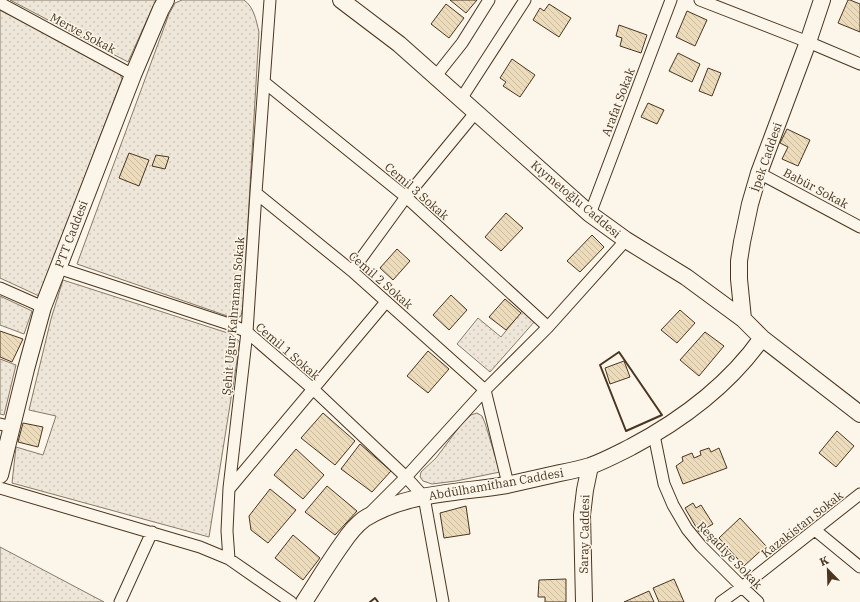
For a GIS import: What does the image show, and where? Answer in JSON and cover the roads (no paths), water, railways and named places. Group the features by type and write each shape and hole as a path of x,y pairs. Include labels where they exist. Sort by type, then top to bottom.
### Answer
{"street":[{"name":"PTT Caddesi","path":"0,475 6,425 26,369 43,307 133,75 166,0"},
{"name":"Şehit Uğur Kahraman Sokak","path":"229,559 227,531 229,488 247,332 270,0"},
{"name":"Kıymetoğlu Caddesi","path":"341,0 399,44 590,214 626,240 686,277 742,319 762,338 860,414"},
{"path":"436,77 462,43 489,0"},
{"path":"461,100 525,0"},
{"name":"Arafat Sokak","path":"590,214 671,0"},
{"path":"700,0 860,64"},
{"name":"İpek Caddesi","path":"742,319 739,261 750,204 759,173 808,42 822,0"},
{"name":"Merve Sokak","path":"0,3 133,75"},
{"name":"Cemil 3 Sokak","path":"264,82 406,197 548,327"},
{"path":"352,271 406,197 476,112"},
{"name":"Babür Sokak","path":"759,173 860,227"},
{"name":"Cemil 2 Sokak","path":"256,193 352,271 485,390"},
{"path":"363,520 406,477 485,390 548,327 626,240"},
{"name":"Cemil 1 Sokak","path":"58,268 232,325 247,332 313,389 406,477 424,497"},
{"path":"0,288 43,307"},
{"path":"229,488 386,302"},
{"name":"Abdülhamithan Caddesi","path":"304,602 349,534 363,520 398,503 424,497 508,484 590,466 612,456 654,435 704,400 737,369 762,338"},
{"path":"485,390 508,484"},
{"name":"Reşadiye Sokak","path":"654,435 664,484 673,505 687,529 701,546 742,588 758,602"},
{"name":"Saray Caddesi","path":"585,599 582,515 590,466"},
{"path":"0,488 200,547 229,559 291,602"},
{"name":"Kazakistan Sokak","path":"721,602 742,588 860,494"},
{"path":"424,497 443,602"},
{"path":"815,530 860,567"},
{"path":"120,602 152,532"}]}
